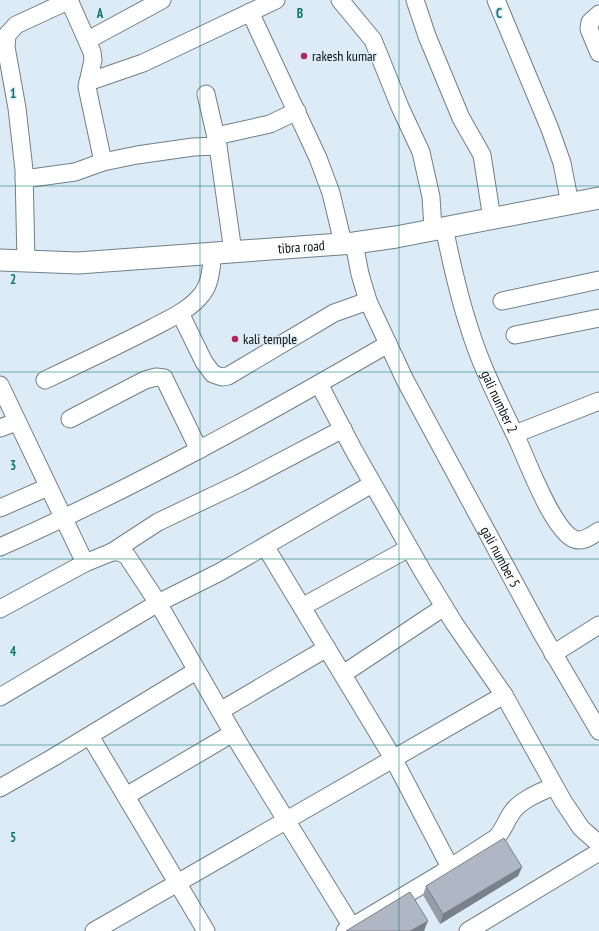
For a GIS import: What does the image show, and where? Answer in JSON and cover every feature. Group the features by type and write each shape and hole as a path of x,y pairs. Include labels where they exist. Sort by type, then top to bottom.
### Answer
{"street":[{"path":"26,262 24,180 17,108 3,35 16,25 70,0 92,52 93,60 88,82 91,109 103,162"},
{"path":"88,40 162,0"},
{"path":"88,82 143,64 276,0"},
{"name":"gali number 2","path":"340,0 373,40 400,108 421,152 439,228 481,363 536,482 558,524 575,540 582,540 599,531"},
{"path":"414,0 427,36 461,118 482,155 492,219"},
{"path":"496,0 550,129 562,163 570,204"},
{"name":"gali number 5","path":"250,12 297,110 331,193 368,301 405,380 469,502 599,731"},
{"path":"599,14 590,22 589,29 599,53"},
{"path":"45,380 117,346 180,313 203,294 223,253 217,141 206,94"},
{"path":"24,180 75,172 103,162 193,147 217,141 270,124 297,110"},
{"name":"tibra road","path":"0,260 78,263 348,243 396,237 599,198"},
{"path":"502,301 599,280"},
{"path":"180,313 204,362 213,374 222,377 228,376 334,313 368,301"},
{"path":"515,335 599,318"},
{"path":"0,547 64,519 199,450 388,344"},
{"path":"70,419 145,380 156,377 164,378 199,450"},
{"path":"319,384 372,484 444,607 504,695 554,786 581,828 599,844"},
{"path":"0,385 16,422 85,563"},
{"path":"514,434 599,401"},
{"path":"0,428 16,422"},
{"path":"0,609 85,563 112,552 158,522 240,483 343,429"},
{"path":"0,697 158,603 220,572 372,484"},
{"path":"0,508 48,487"},
{"path":"265,546 393,758 450,867"},
{"path":"302,607 409,548"},
{"path":"112,552 120,552 127,556 158,603 233,733 287,819 349,929 496,838 503,830 514,809 554,786"},
{"path":"343,674 444,607"},
{"path":"554,654 599,625"},
{"path":"220,711 327,648"},
{"path":"0,788 90,736 196,670"},
{"path":"94,931 504,695"},
{"path":"126,796 233,733"},
{"path":"90,736 206,931"},
{"path":"468,931 599,852"}],"building":[{"path":"504,838 522,867 443,914 426,886"},
{"path":"410,892 428,921 410,931 346,931"}],"place":[{"name":"rakesh kumar","path":"304,56"},
{"name":"kali temple","path":"235,339"}]}
